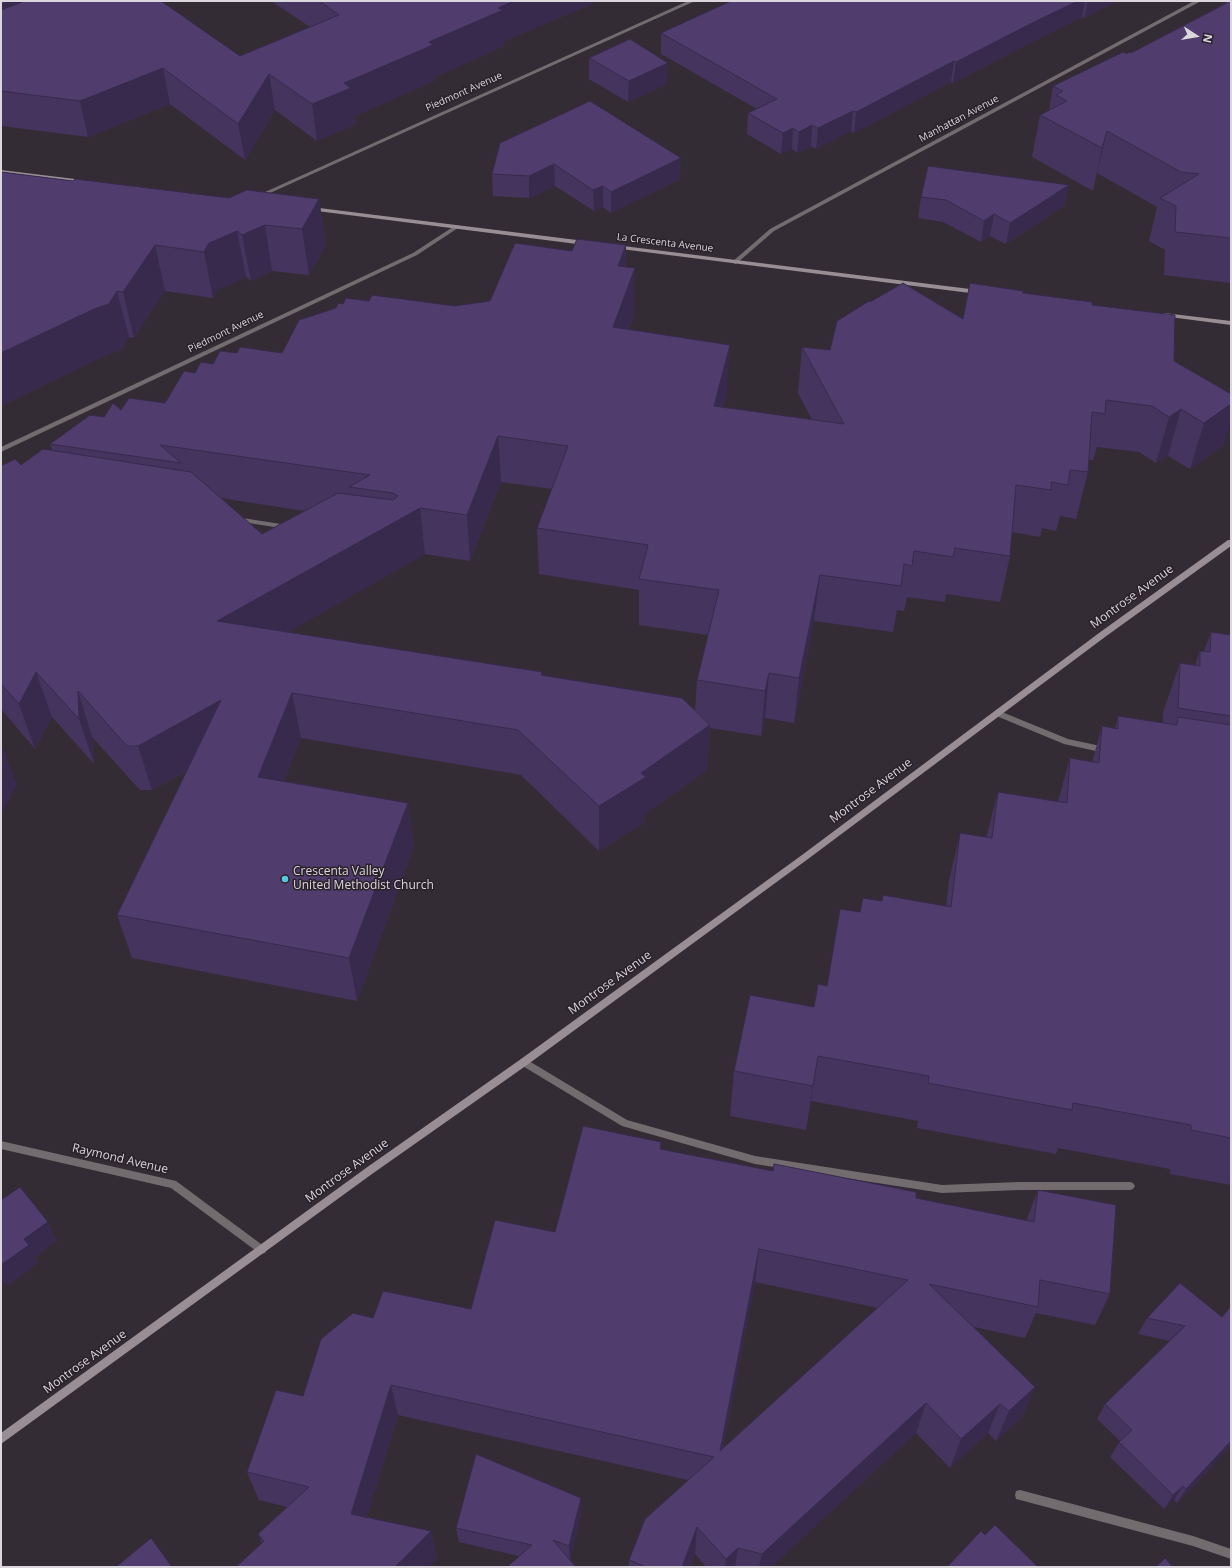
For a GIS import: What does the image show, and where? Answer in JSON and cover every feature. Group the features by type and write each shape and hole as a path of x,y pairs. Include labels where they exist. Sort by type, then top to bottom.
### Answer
{"street":[{"name":"Piedmont Avenue","path":"261,204 253,201 692,1"},
{"name":"Manhattan Avenue","path":"735,262 772,230 1198,1"},
{"path":"1,172 88,182"},
{"path":"306,209 595,244"},
{"name":"Piedmont Avenue","path":"1,450 415,254 456,226"},
{"name":"La Crescenta Avenue","path":"611,246 984,293"},
{"path":"1154,314 1231,323"},
{"path":"230,518 298,528"},
{"name":"Montrose Avenue","path":"1,1439 369,1171 524,1062 811,852 1102,635 1231,542"},
{"path":"997,714 1067,742 1111,751"},
{"path":"524,1062 625,1123 755,1160 942,1189 1019,1186 1130,1186"},
{"name":"Raymond Avenue","path":"1,1145 173,1184 262,1250"},
{"path":"1020,1495 1193,1541 1231,1554"}],"building":[{"path":"1,1 8,1 1,4"},
{"path":"25,1 161,1 240,56 339,15 319,1 514,1 498,8 503,10 429,42 433,45 344,83 351,88 312,104 269,74 238,124 163,68 80,101 1,91 1,10"},
{"path":"731,1 1078,1 956,62 954,61 856,112 853,111 818,128 812,125 799,132 793,128 783,133 748,113 777,99 661,33"},
{"path":"1231,1 1231,238 1175,232 1176,206 1160,198 1199,174 1181,172 1107,131 1102,148 1040,115 1067,101 1056,95 1063,91 1053,86 1123,52 1127,54 1129,52 1131,53 1227,3 1225,2"},
{"path":"630,39 668,63 629,81 589,58"},
{"path":"590,101 681,158 611,192 603,186 593,190 554,164 529,176 492,174 500,143"},
{"path":"928,166 1069,185 1010,223 994,214 984,221 946,200 921,197"},
{"path":"1,172 73,181 75,179 229,198 247,190 319,199 302,229 265,225 242,235 237,231 209,243 204,252 155,245 123,292 117,291 109,304 94,309 1,353"},
{"path":"577,239 626,245 618,266 635,268 613,327 730,345 714,406 844,424 802,347 830,350 837,321 869,301 870,302 903,283 963,319 970,283 1023,291 1023,293 1092,302 1092,305 1175,315 1174,361 1231,394 1231,404 1204,423 1181,409 1169,417 1152,406 1106,400 1105,414 1092,412 1088,472 1070,470 1068,485 1051,482 1051,490 1016,485 1010,556 955,548 953,557 914,551 912,566 904,564 901,586 820,575 799,678 769,673 765,691 697,680 719,590 639,579 648,545 537,528 568,446 498,436 467,515 420,508 217,621 542,672 541,675 682,698 710,725 641,773 646,777 599,806 518,730 292,693 258,777 408,803 349,958 117,915 221,700 138,746 127,746 78,691 79,719 36,672 19,704 1,684 1,466 15,459 21,465 43,449 191,472 262,534 338,493 393,500 398,496 393,493 349,487 370,475 160,445 181,463 50,444 90,415 104,417 113,403 121,410 129,398 165,403 184,371 195,373 201,362 213,364 220,351 237,353 240,347 282,353 299,320 336,308 338,303 343,304 346,298 369,301 372,295 455,306 490,301 515,243 572,251"},
{"path":"1211,632 1231,635 1231,716 1178,708 1180,663 1200,666 1200,651 1210,652"},
{"path":"1118,716 1177,725 1178,717 1231,725 1231,1138 1191,1130 1191,1125 1073,1103 1072,1110 928,1083 929,1076 818,1056 813,1086 734,1071 750,995 814,1007 818,984 827,986 840,909 860,912 863,898 882,901 883,895 951,907 960,833 992,838 998,792 1067,803 1070,758 1099,763 1102,726 1118,729"},
{"path":"583,1126 661,1142 660,1149 773,1171 774,1164 916,1192 916,1198 1034,1222 1038,1190 1116,1205 1110,1294 1040,1280 1038,1307 929,1284 1035,1387 1009,1411 1000,1404 961,1439 926,1403 762,1554 738,1548 726,1559 697,1527 682,1567 646,1567 629,1560 645,1519 714,1457 391,1385 351,1514 431,1531 395,1567 236,1567 264,1541 258,1534 309,1487 247,1472 276,1390 303,1396 321,1339 353,1313 373,1318 383,1291 471,1309 495,1220 555,1232","holes":["759,1249 908,1280 720,1451"]},
{"path":"20,1187 48,1222 24,1239 29,1245 1,1265 1,1200"},
{"path":"1180,1283 1222,1317 1231,1306 1231,1441 1186,1489 1183,1486 1173,1495 1119,1442 1132,1430 1105,1404 1185,1326 1147,1318"},
{"path":"476,1454 581,1498 569,1546 553,1540 576,1567 507,1567 532,1545 456,1528"},
{"path":"995,1525 1038,1567 947,1567 981,1531 985,1535"},
{"path":"151,1538 172,1567 116,1567"},
{"path":"1165,1558 1173,1567 1156,1567"}],"place":[{"name":"Crescenta Valley United Methodist Church","path":"285,879"}]}
